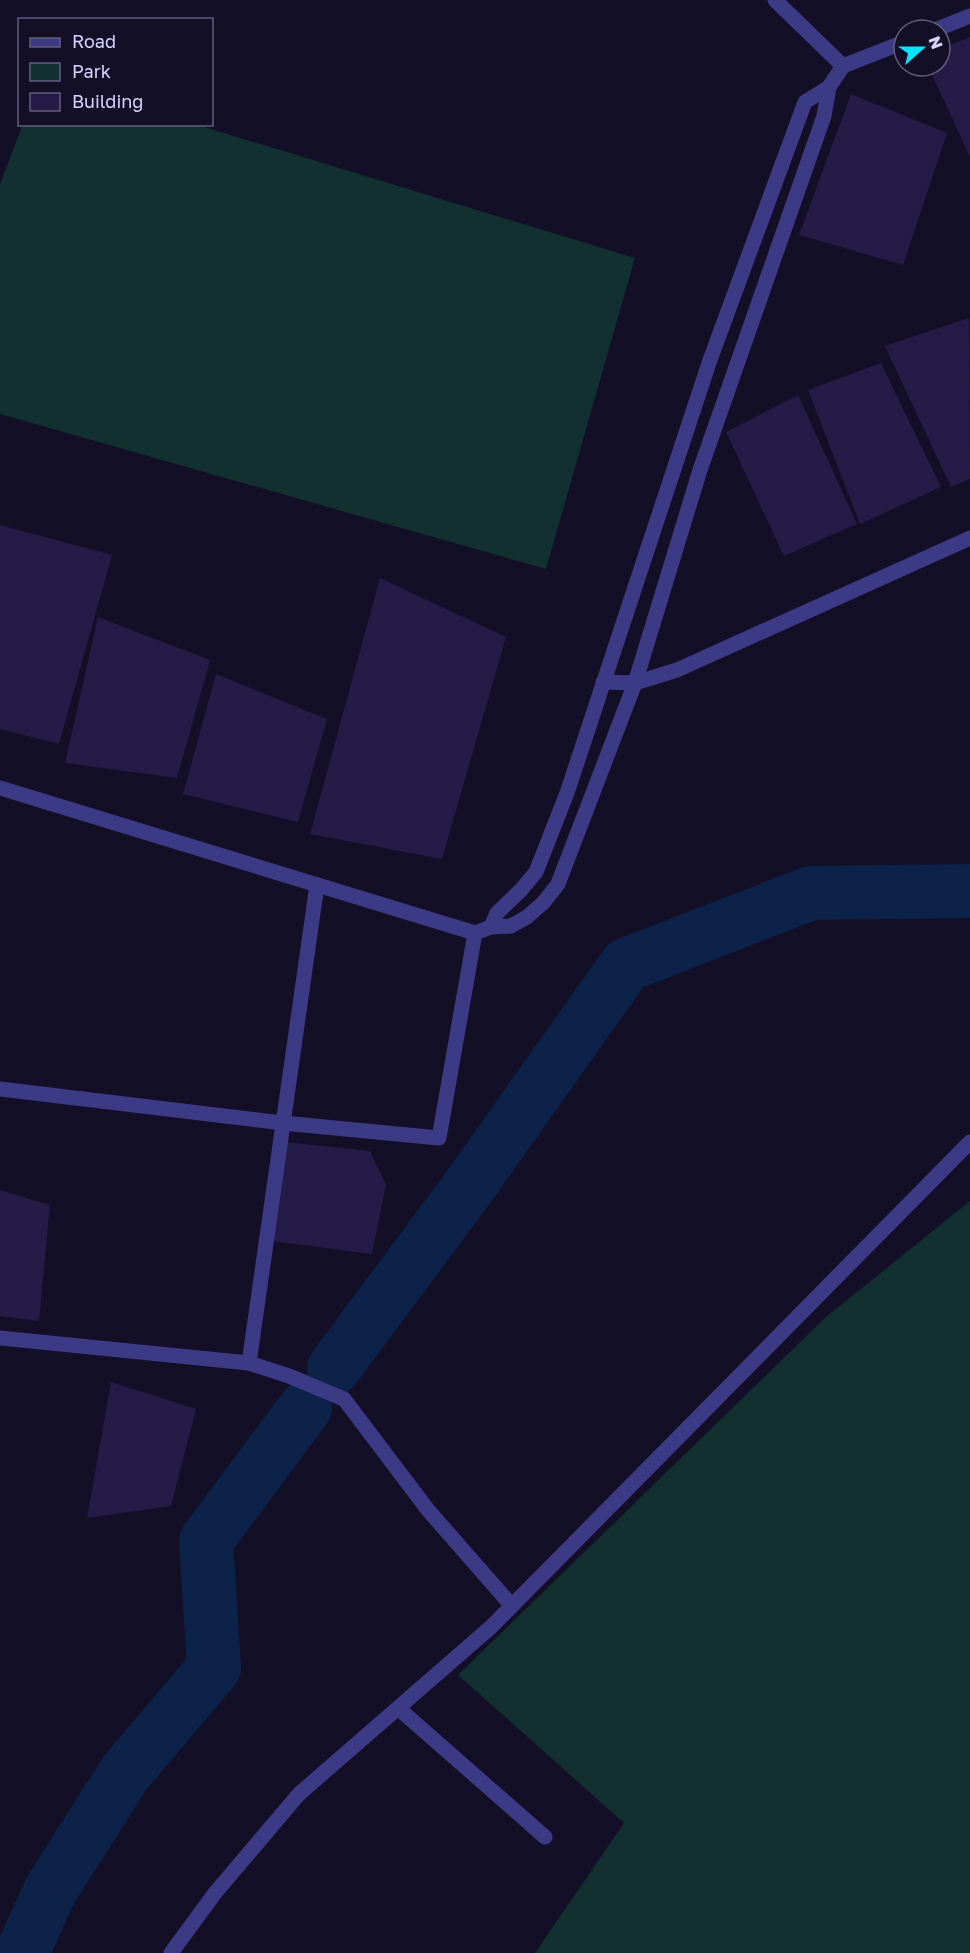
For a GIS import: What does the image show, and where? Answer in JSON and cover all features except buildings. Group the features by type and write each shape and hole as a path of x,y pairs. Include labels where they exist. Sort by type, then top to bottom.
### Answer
{"street":[{"path":"775,0 843,66"},
{"path":"952,23 970,16"},
{"path":"0,788 475,933 491,927 511,926 527,917 544,902 558,884 635,683 700,470 824,116 829,87 843,66 892,47"},
{"path":"491,927 497,913 536,872 567,793 710,360 805,102 829,87"},
{"path":"603,682 635,683 677,670 970,538"},
{"path":"249,1363 317,885"},
{"path":"0,1089 283,1123 440,1138 475,933"},
{"path":"171,1953 215,1893 299,1794 491,1627 970,1142"},
{"path":"0,1338 249,1363 290,1376 344,1399 428,1510 512,1606"},
{"path":"398,1708 545,1837"}],"green space":[{"path":"22,126 201,126 635,258 546,569 0,414 0,184"},
{"path":"970,1201 970,1953 535,1953 624,1823 458,1675 826,1317"}],"waterway":[{"path":"334,1368 465,1192 626,965 811,893 970,891"},
{"path":"22,1953 50,1891 125,1773 214,1668 206,1541 305,1408"}]}
